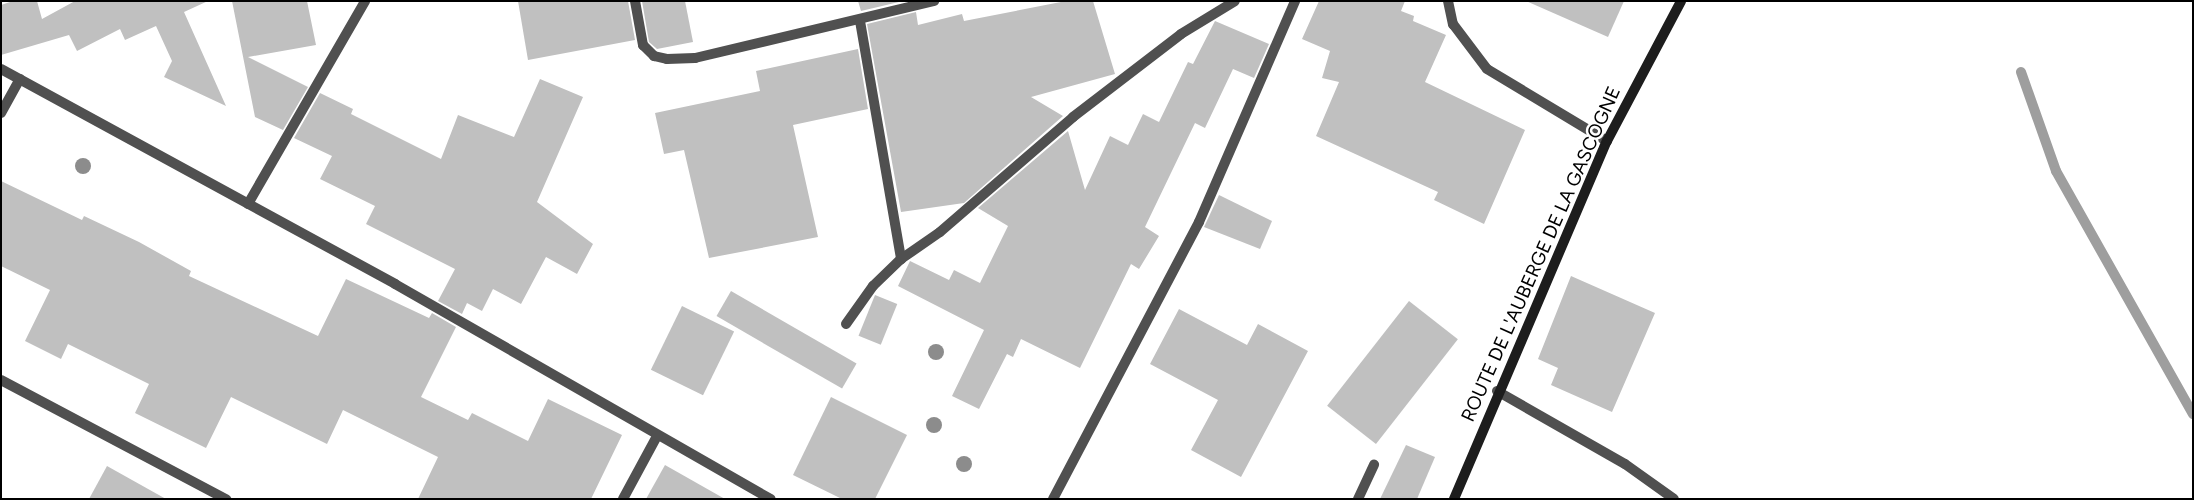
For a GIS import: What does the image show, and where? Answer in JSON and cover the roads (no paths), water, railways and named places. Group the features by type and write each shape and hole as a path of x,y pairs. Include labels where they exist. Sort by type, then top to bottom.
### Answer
{"street":[{"path":"248,204 365,1"},
{"path":"635,1 643,44 654,56 667,59 695,58 860,21 934,1"},
{"path":"846,324 873,286 901,259 940,232 1073,117 1173,40 1235,1"},
{"path":"1053,499 1200,222 1295,1"},
{"path":"1448,1 1453,24 1487,69 1607,141"},
{"name":"ROUTE DE L'AUBERGE DE LA GASCOGNE","path":"1454,499 1497,391 1607,141 1681,1"},
{"path":"860,21 901,259"},
{"path":"1,69 248,204 657,436 772,499"},
{"path":"1,113 20,80"},
{"path":"1,380 226,499"},
{"path":"1497,391 1625,464 1674,499"},
{"path":"623,499 657,436"},
{"path":"1358,499 1374,465"}],"waterway":[{"path":"2021,72 2056,171 2193,414"}]}
